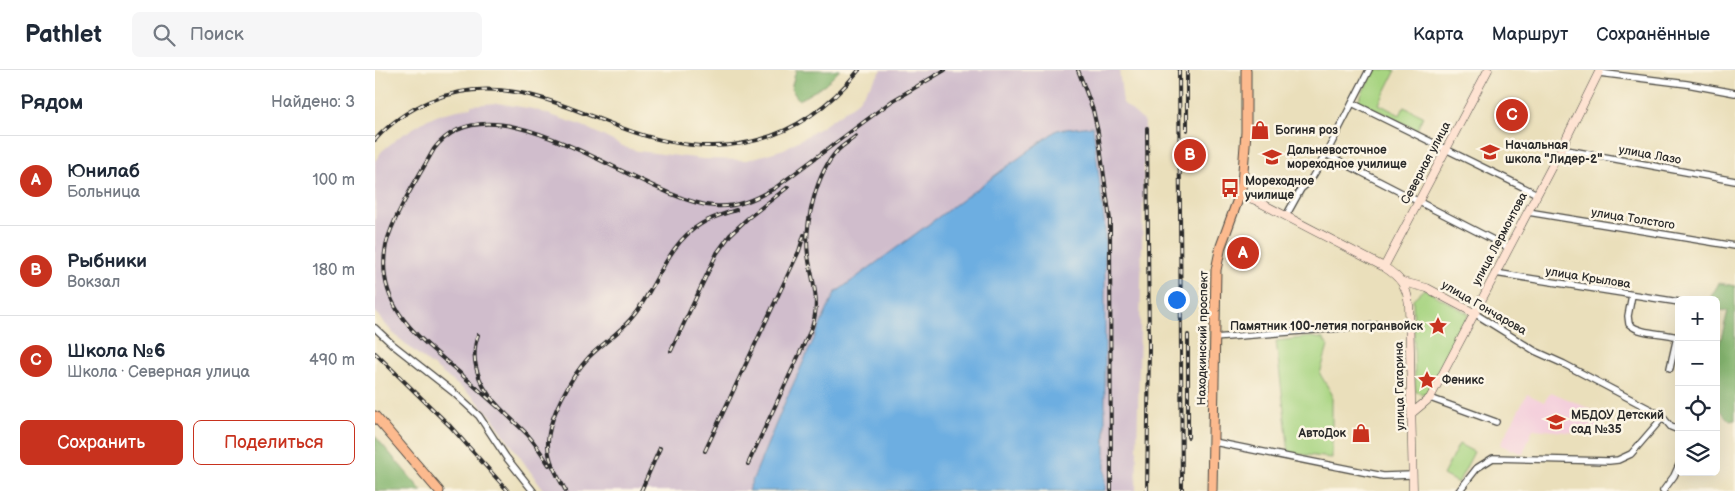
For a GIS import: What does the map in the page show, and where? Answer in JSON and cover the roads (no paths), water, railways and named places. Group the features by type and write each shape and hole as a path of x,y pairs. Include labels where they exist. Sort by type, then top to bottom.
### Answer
{"main road":[{"name":"Находкинский проспект","path":"1212,491 1214,338 1218,258 1239,195 1246,132 1247,70"},
{"name":"Северная улица","path":"1384,267 1488,70"},
{"name":"улица Лермонтова","path":"1412,413 1430,398 1600,72"},
{"name":"улица Гончарова","path":"1239,195 1255,200 1384,267 1403,282 1427,288 1474,313"},
{"name":"улица Гагарина","path":"1403,282 1409,305 1413,491"},
{"path":"375,416 439,491"}],"street":[{"path":"1286,216 1301,189 1310,181 1326,154 1369,70"},
{"path":"1600,72 1687,84 1735,93"},
{"path":"1352,103 1537,194"},
{"name":"улица Лазо","path":"1561,149 1735,181"},
{"path":"1326,154 1509,248"},
{"name":"улица Толстого","path":"1528,212 1735,246"},
{"name":"улица Крылова","path":"1495,274 1675,301"},
{"path":"1632,294 1628,316 1629,324 1632,327 1677,337 1670,368"},
{"name":"улица Гончарова","path":"1474,313 1535,351 1565,364 1663,416 1671,427 1675,428"},
{"path":"1214,338 1379,325"},
{"path":"375,328 392,344 453,392 479,416 506,457 533,491"},
{"path":"1430,398 1496,422"},
{"path":"1459,491 1477,468 1493,458 1619,460 1631,454 1663,416"},
{"path":"1214,442 1383,476 1412,475"},
{"path":"1663,491 1675,474"}],"water":[{"path":"1093,126 1105,228 1105,491 748,491 785,402 835,293 1057,130"}],"railway":[{"path":"375,140 407,113 430,101 455,93 504,90 551,101 656,139 689,145 721,146 751,142 780,132 808,117 834,97 859,70"},
{"path":"498,407 411,329 400,315 386,284 384,266 386,245 400,209 434,149 460,129 493,124 530,131 569,146 683,199 714,206 730,206 753,199 775,188 892,101 945,70"},
{"path":"1078,70 1093,110 1098,132 1110,220 1111,491"},
{"path":"1179,70 1182,491"},
{"path":"1187,70 1187,130"},
{"path":"1147,128 1149,348 1147,491"},
{"path":"748,464 815,317 816,299 807,243 813,200 823,172 830,160 840,148 856,136"},
{"path":"671,351 717,253 730,235 748,218 788,187"},
{"path":"566,491 552,463 548,445 556,410 568,386 589,357 624,327 634,315 663,266 689,232 705,222 736,210"},
{"path":"705,451 799,251 804,235"},
{"path":"478,335 475,347 475,361 477,373 487,393 527,434 549,465"},
{"path":"1188,335 1188,437"},
{"path":"375,353 450,426 508,491"},
{"path":"641,491 660,448"}],"place":[{"name":"Школа №6","path":"1512,115"},
{"name":"Богиня роз","path":"1260,130"},
{"name":"Начальная школа \"Лидер-2\"","path":"1490,152"},
{"name":"Рыбники","path":"1190,155"},
{"name":"Дальневосточное мореходное училище","path":"1272,157"},
{"name":"Мореходное училище","path":"1230,188"},
{"name":"Юнилаб","path":"1243,253"},
{"name":"Памятник 100-летия погранвойск","path":"1438,326"},
{"name":"Феникс","path":"1427,380"},
{"name":"МБДОУ Детский сад №35","path":"1556,422"},
{"name":"АвтоДок","path":"1361,433"}]}
